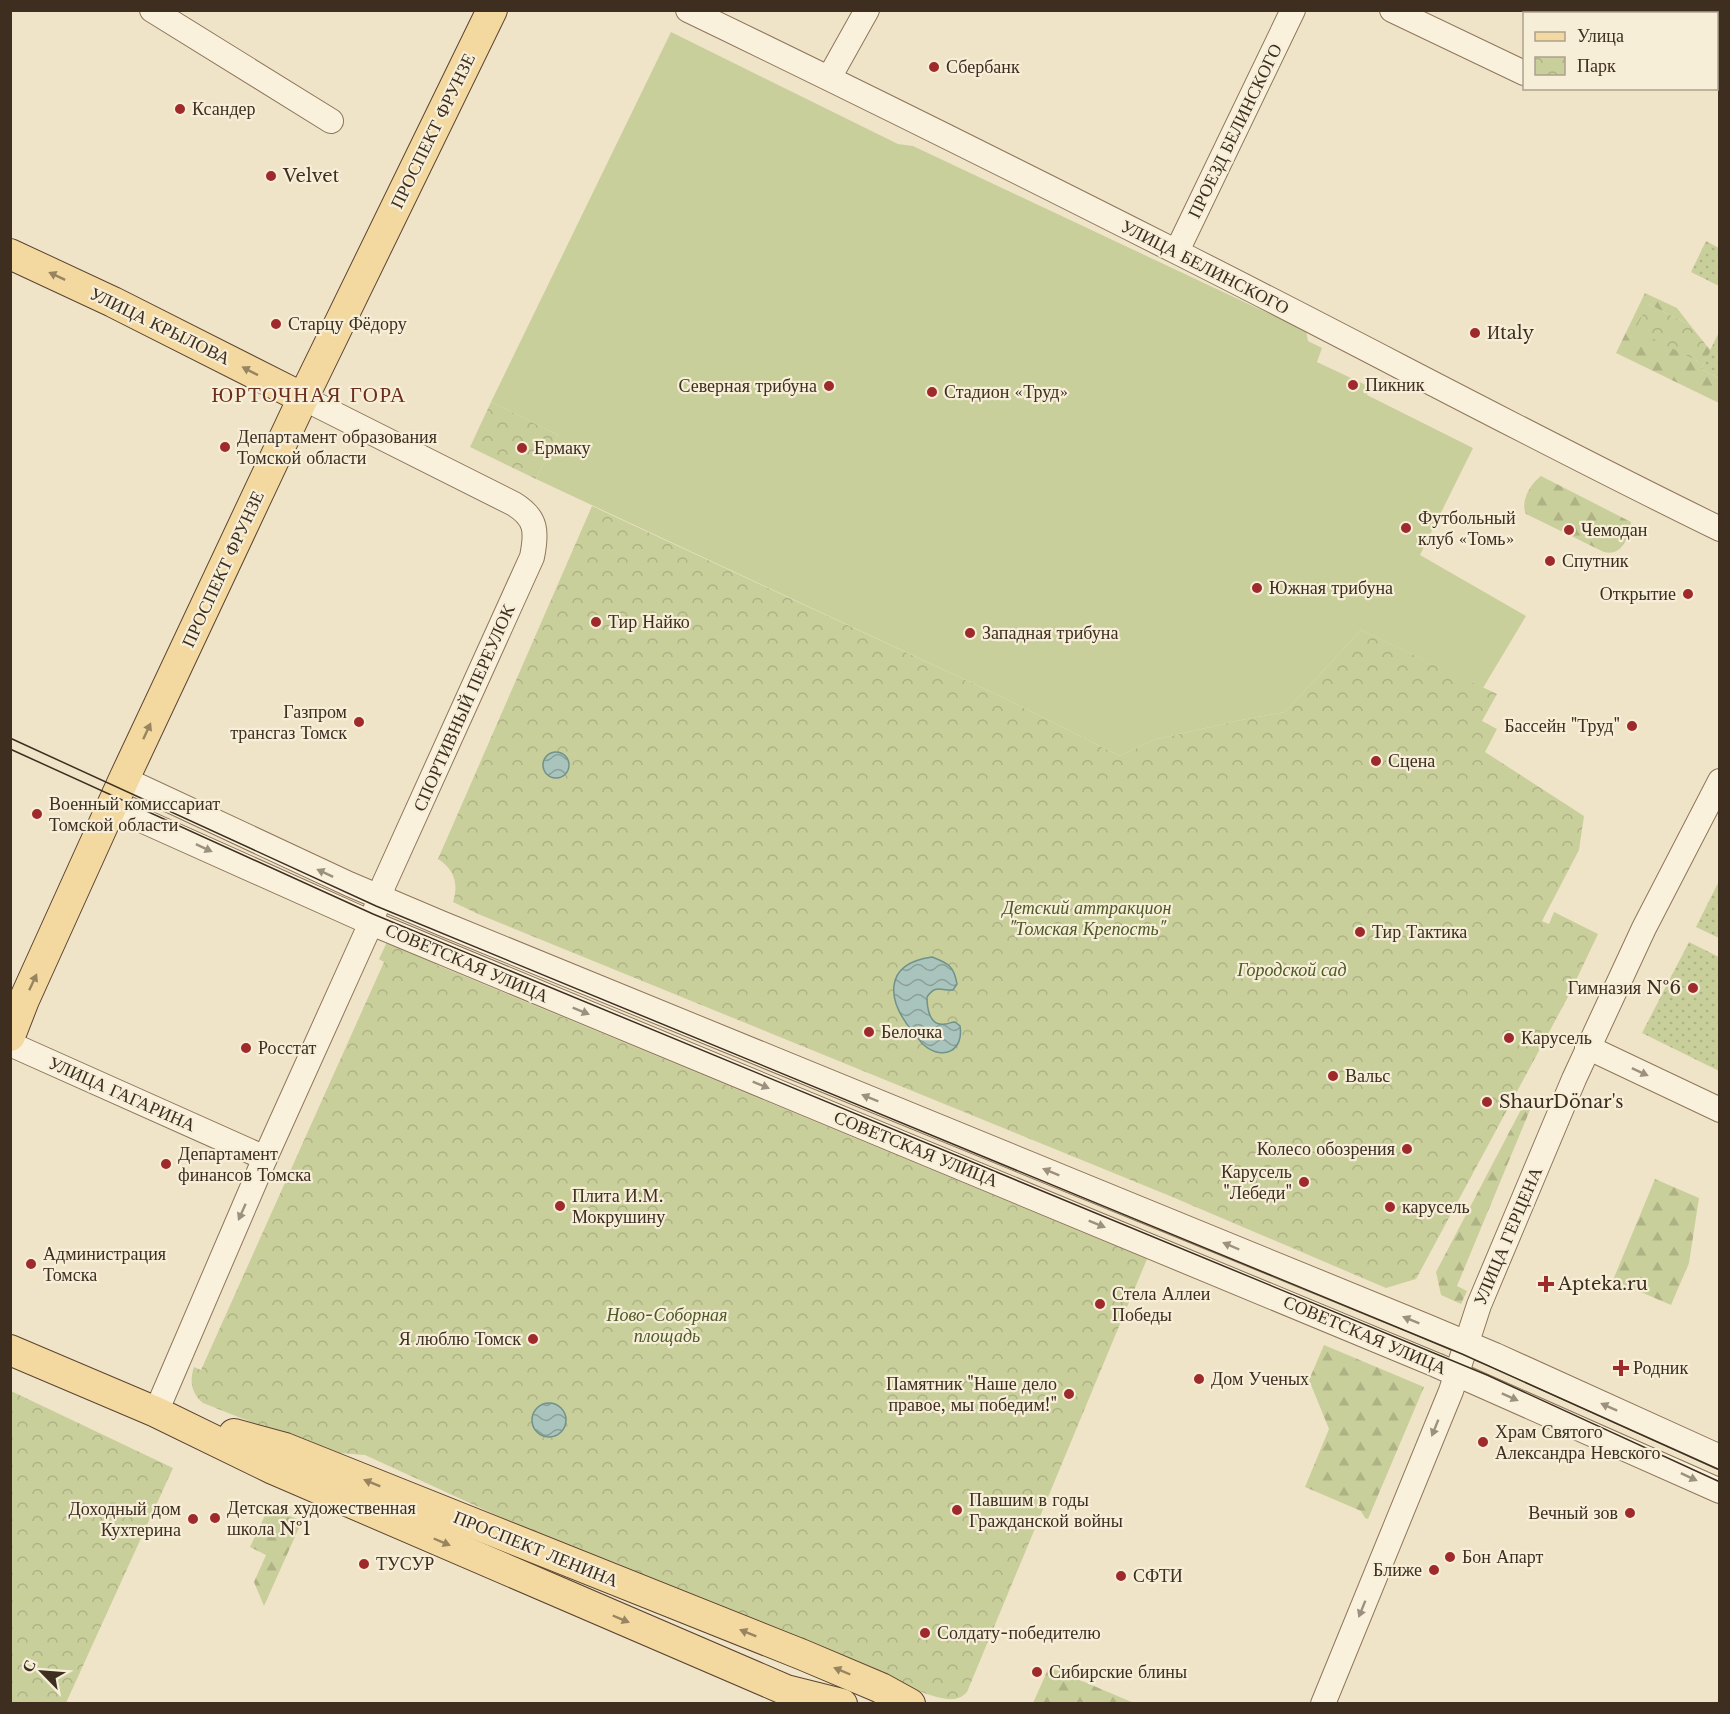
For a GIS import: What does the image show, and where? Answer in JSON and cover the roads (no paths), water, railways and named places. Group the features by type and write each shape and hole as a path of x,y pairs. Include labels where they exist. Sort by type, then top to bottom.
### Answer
{"main road":[{"name":"ПРОСПЕКТ ФРУНЗЕ","path":"10,1036 124,780 303,398 492,10"},
{"name":"УЛИЦА КРЫЛОВА","path":"10,254 113,302 303,398"},
{"name":"ПРОСПЕКТ ЛЕНИНА","path":"10,1350 156,1412 273,1469 783,1697 842,1704"},
{"name":"ПРОСПЕКТ ЛЕНИНА","path":"156,1412 285,1448 803,1655 881,1688 910,1704"},
{"path":"783,1697 803,1655"}],"street":[{"path":"152,10 331,121"},
{"name":"УЛИЦА БЕЛИНСКОГО","path":"688,10 1177,252 1562,451 1719,529"},
{"path":"829,78 867,10"},
{"name":"ПРОЕЗД БЕЛИНСКОГО","path":"1177,252 1293,10"},
{"path":"1392,10 1523,73"},
{"name":"УЛИЦА КРЫЛОВА","path":"303,398 514,504 530,517"},
{"name":"СПОРТИВНЫЙ ПЕРЕУЛОК","path":"266,1158 371,923 378,896 532,556 536,541 530,517"},
{"name":"СОВЕТСКАЯ УЛИЦА","path":"124,780 378,896 1465,1343 1719,1457"},
{"name":"УЛИЦА ГЕРЦЕНА","path":"1323,1704 1436,1428 1479,1305 1587,1047 1644,928 1719,781"},
{"name":"СОВЕТСКАЯ УЛИЦА","path":"112,807 371,923 1456,1373 1719,1491"},
{"name":"УЛИЦА ГАГАРИНА","path":"10,1044 266,1158"},
{"path":"1587,1047 1719,1110"},
{"path":"156,1412 266,1158"}],"water":[{"path":"556,752 565,756 569,765 565,774 556,778 547,774 543,765 547,756"},
{"path":"932,957 949,966 957,984 953,990 936,989 927,997 930,1015 935,1022 945,1024 955,1022 960,1026 959,1041 956,1047 945,1053 932,1050 922,1043 904,1020 894,996 897,976 904,967"},
{"path":"549,1403 561,1408 566,1420 561,1432 549,1437 537,1432 532,1420 537,1408"}],"tram line":[{"path":"10,738 376,906 1462,1354 1720,1470"},
{"path":"10,749 373,914 1487,1375 1720,1482"}],"place":[{"name":"Сбербанк","path":"934,67"},
{"name":"Ксандер","path":"180,109"},
{"name":"Velvet","path":"271,176"},
{"name":"Старцу Фёдору","path":"276,324"},
{"name":"Иtaly","path":"1475,333"},
{"name":"Пикник","path":"1353,385"},
{"name":"Северная трибуна","path":"829,386"},
{"name":"Стадион «Труд»","path":"932,392"},
{"name":"Департамент образования Томской области","path":"225,447"},
{"name":"Ермаку","path":"522,448"},
{"name":"Футбольный клуб «Томь»","path":"1406,528"},
{"name":"Чемодан","path":"1569,530"},
{"name":"Спутник","path":"1550,561"},
{"name":"Южная трибуна","path":"1257,588"},
{"name":"Открытие","path":"1688,594"},
{"name":"Тир Найко","path":"596,622"},
{"name":"Западная трибуна","path":"970,633"},
{"name":"Газпром трансгаз Томск","path":"359,722"},
{"name":"Бассейн \"Труд\"","path":"1632,726"},
{"name":"Сцена","path":"1376,761"},
{"name":"Военный комиссариат Томской области","path":"37,814"},
{"name":"Тир Тактика","path":"1360,932"},
{"name":"Гимназия №6","path":"1693,988"},
{"name":"Белочка","path":"869,1032"},
{"name":"Карусель","path":"1509,1038"},
{"name":"Росстат","path":"246,1048"},
{"name":"Вальс","path":"1333,1076"},
{"name":"ShaurDönar's","path":"1487,1102"},
{"name":"Колесо обозрения","path":"1407,1149"},
{"name":"Департамент финансов Томска","path":"166,1164"},
{"name":"Карусель \"Лебеди\"","path":"1304,1182"},
{"name":"Плита И.М. Мокрушину","path":"560,1206"},
{"name":"карусель","path":"1390,1207"},
{"name":"Администрация Томска","path":"31,1264"},
{"name":"Apteka.ru","path":"1546,1284"},
{"name":"Стела Аллеи Победы","path":"1100,1304"},
{"name":"Я люблю Томск","path":"533,1339"},
{"name":"Родник","path":"1621,1368"},
{"name":"Дом Ученых","path":"1199,1379"},
{"name":"Памятник \"Наше дело правое, мы победим!\"","path":"1069,1394"},
{"name":"Храм Святого Александра Невского","path":"1483,1442"},
{"name":"Павшим в годы Гражданской войны","path":"957,1510"},
{"name":"Вечный зов","path":"1630,1513"},
{"name":"Детская художественная школа №1","path":"215,1518"},
{"name":"Доходный дом Кухтерина","path":"193,1519"},
{"name":"Бон Апарт","path":"1450,1557"},
{"name":"ТУСУР","path":"364,1564"},
{"name":"Ближе","path":"1434,1570"},
{"name":"СФТИ","path":"1121,1576"},
{"name":"Солдату-победителю","path":"925,1633"},
{"name":"Сибирские блины","path":"1037,1672"}],"district":[{"name":"ЮРТОЧНАЯ ГОРА","path":"309,395"}],"park label":[{"name":"Детский аттракцион \"Томская Крепость\"","path":"1087,918"},
{"name":"Городской сад","path":"1292,970"},
{"name":"Ново-Соборная площадь","path":"667,1325"}]}
